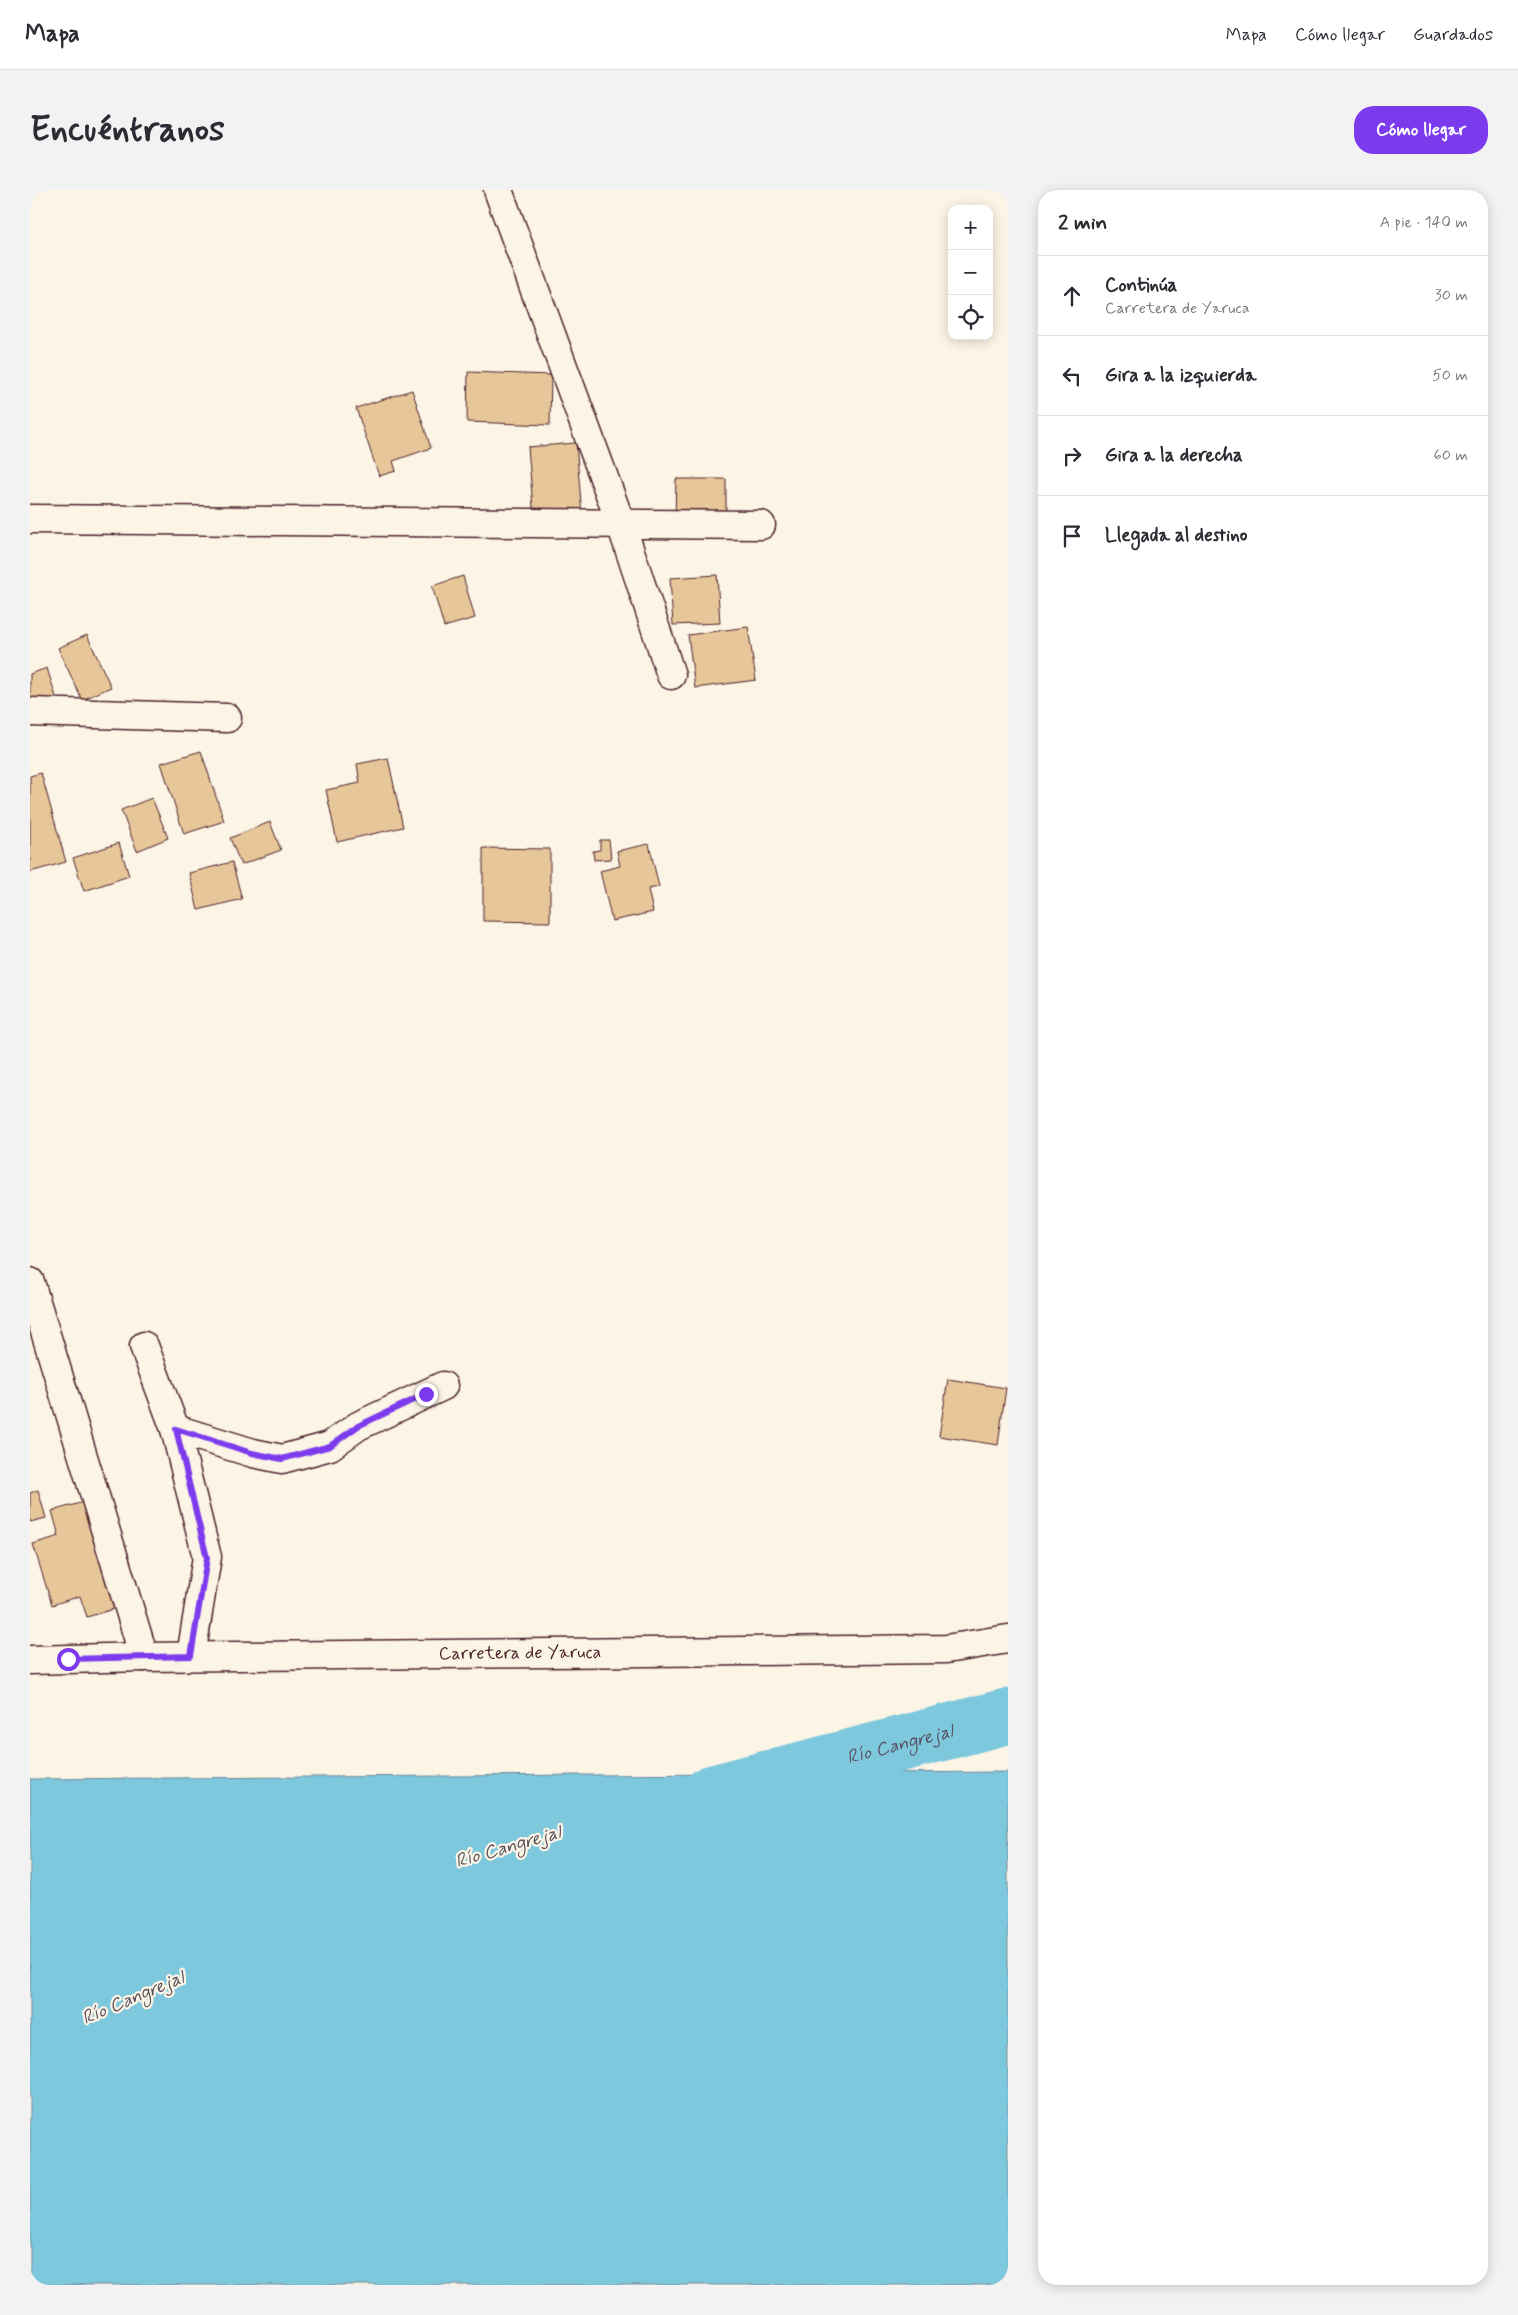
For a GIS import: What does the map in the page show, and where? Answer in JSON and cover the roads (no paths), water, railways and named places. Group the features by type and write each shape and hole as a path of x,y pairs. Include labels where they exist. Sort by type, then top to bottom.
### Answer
{"street":[{"path":"498,190 621,524 671,675"},
{"path":"30,519 760,525"},
{"path":"30,712 227,718"},
{"path":"30,1282 144,1657"},
{"path":"144,1346 176,1429 207,1558 191,1656"},
{"path":"176,1429 252,1453 282,1459 330,1446 358,1426 443,1386"},
{"name":"Carretera de Yaruca","path":"30,1660 191,1656 946,1649 1008,1639"}],"water":[{"path":"1008,1772 1008,2285 30,2285 30,1779"}],"waterway":[{"name":"Río Cangrejal","path":"711,1793 1008,1716"}]}
